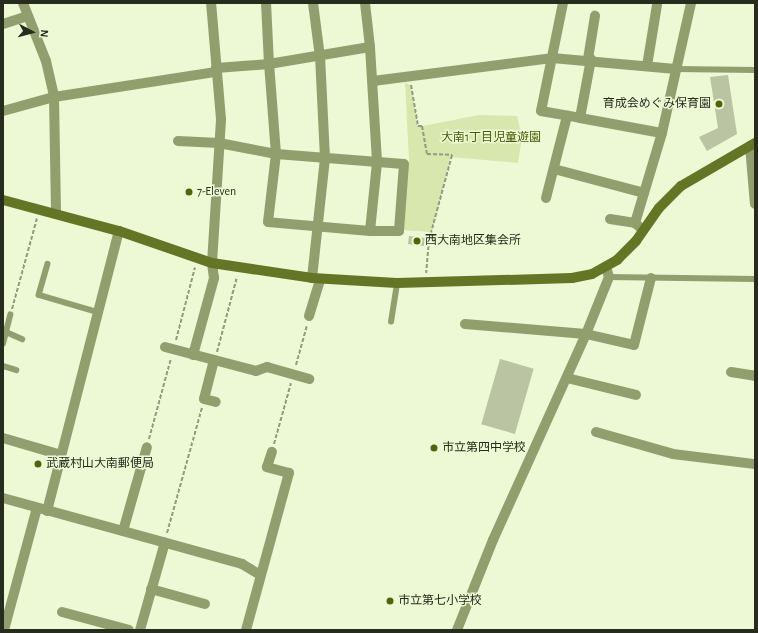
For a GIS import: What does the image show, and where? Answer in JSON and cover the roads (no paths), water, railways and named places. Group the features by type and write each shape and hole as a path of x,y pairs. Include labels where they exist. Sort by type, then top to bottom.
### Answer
{"street":[{"path":"23,3 46,61 54,97 56,214"},
{"path":"193,355 214,278 212,263 221,119 211,3"},
{"path":"178,141 220,143 276,154 404,164 398,232 317,228 268,222 276,154 266,3"},
{"path":"309,316 316,279 317,228 325,158 320,57 313,3"},
{"path":"365,3 373,80 377,163 370,231"},
{"path":"562,3 541,111 662,133"},
{"path":"635,224 662,133 691,3"},
{"path":"647,66 657,5"},
{"path":"3,24 28,16"},
{"path":"580,118 595,16"},
{"path":"3,111 54,97 216,70 320,57 370,47"},
{"path":"373,80 552,58 589,59 676,69"},
{"path":"546,198 568,116"},
{"path":"457,630 493,540 586,334 608,272 627,252 659,208 681,186 753,144 755,204"},
{"path":"554,169 644,193"},
{"path":"3,200 118,231 212,263 316,279 397,283 572,278 608,272"},
{"path":"610,219 635,224 643,230"},
{"path":"4,630 60,455 118,231"},
{"path":"465,324 586,334 634,345 651,278"},
{"path":"165,347 256,371 267,367 309,379"},
{"path":"214,360 204,399 216,402"},
{"path":"731,372 755,376"},
{"path":"567,378 636,395"},
{"path":"596,432 673,454 755,464"},
{"path":"3,438 60,455"},
{"path":"123,531 147,446"},
{"path":"246,630 289,473 267,467 272,452"},
{"path":"3,498 242,564 260,575"},
{"path":"140,630 165,542"},
{"path":"151,589 204,604"},
{"path":"62,612 97,626 129,630"}],"lane":[{"path":"676,69 755,70"},
{"path":"48,264 39,296 97,312"},
{"path":"608,272 651,278 755,280"},
{"path":"391,322 397,283"},
{"path":"3,344 4,331 10,315"},
{"path":"4,331 22,339"},
{"path":"3,366 16,370"}],"place":[{"name":"育成会めぐみ保育園","path":"719,104"},
{"name":"7-Eleven","path":"189,192"},
{"name":"西大南地区集会所","path":"417,241"},
{"name":"市立第四中学校","path":"434,448"},
{"name":"武蔵村山大南郵便局","path":"38,464"},
{"name":"市立第七小学校","path":"390,601"}],"park label":[{"name":"大南1丁目児童遊園","path":"491,138"}]}
